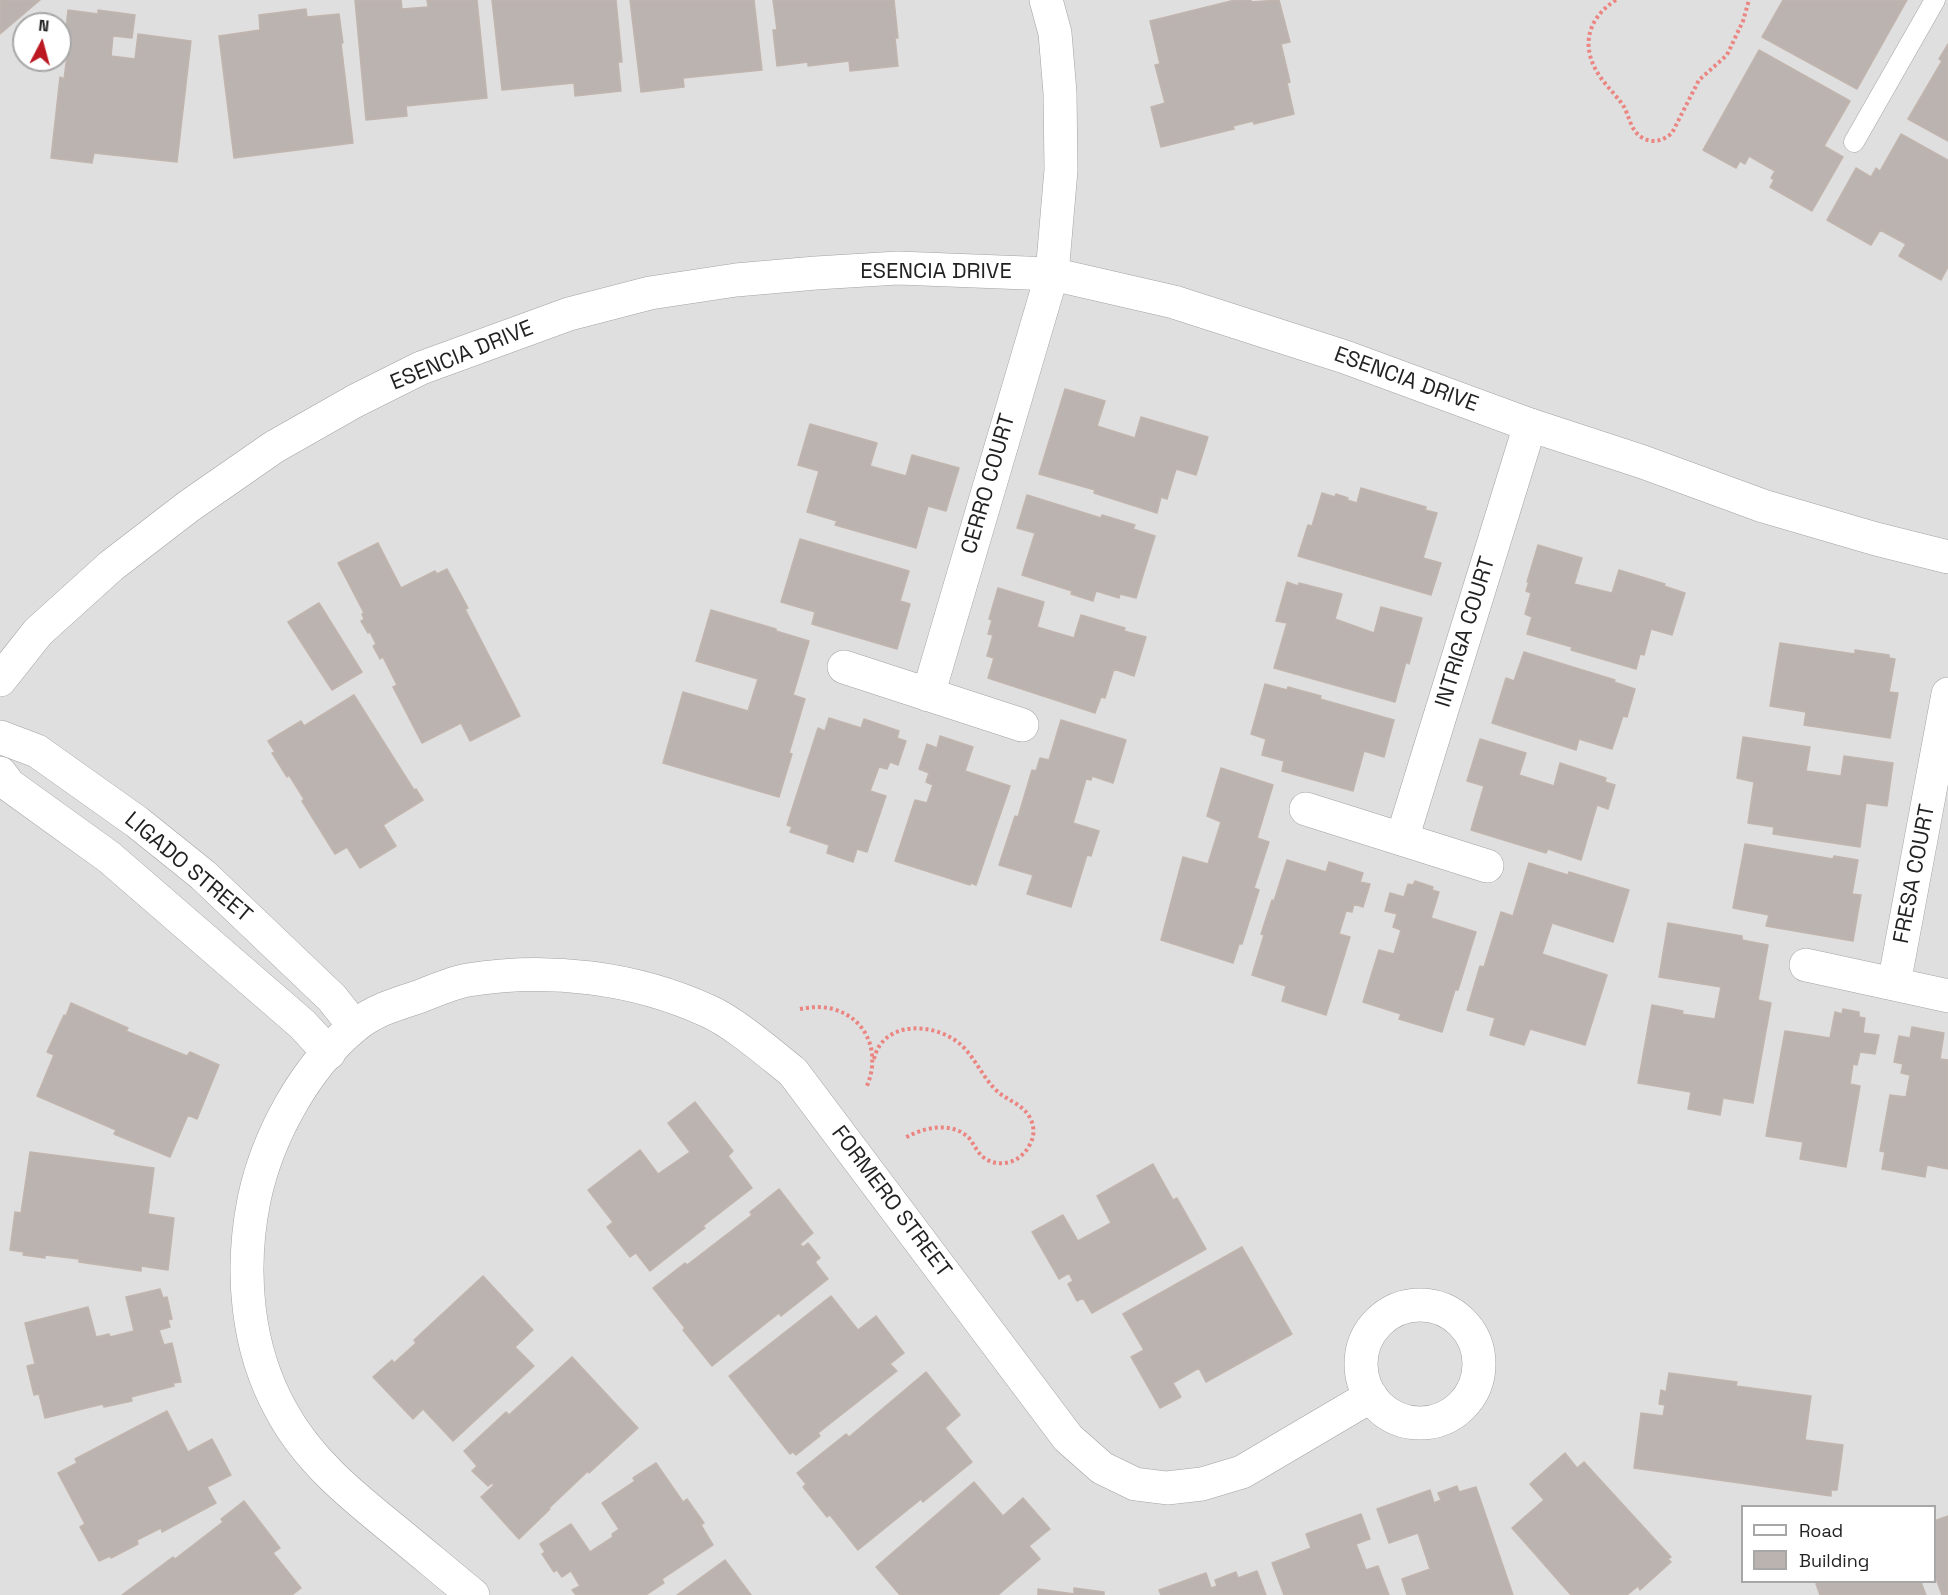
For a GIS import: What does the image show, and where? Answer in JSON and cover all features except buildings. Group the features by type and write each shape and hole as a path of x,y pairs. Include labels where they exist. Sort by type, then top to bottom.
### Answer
{"street":[{"name":"CERRO COURT","path":"928,695 1052,274 1060,170 1060,93 1055,33 1046,0"},
{"name":"ESENCIA DRIVE","path":"0,680 38,632 111,566 189,506 274,447 355,401 421,368 568,314 661,291 736,280 898,268 1052,274 1174,302 1345,357 1530,425 1643,462 1763,506 1948,557"},
{"name":"INTRIGA COURT","path":"1402,839 1530,425"},
{"path":"844,667 1022,725"},
{"name":"FRESA COURT","path":"1894,984 1948,694"},
{"name":"LIGADO STREET","path":"0,737 36,751 137,822 203,875 332,998 354,1026"},
{"name":"LIGADO STREET","path":"0,773 9,785 128,872 302,1024 329,1053"},
{"path":"1306,809 1487,866"},
{"path":"1806,965 1948,996"},
{"name":"FORMERO STREET","path":"473,1595 346,1491 308,1451 281,1410 262,1368 249,1318 248,1270 249,1223 259,1176 278,1128 296,1094 354,1026 372,1014 465,981 528,974 596,978 655,992 710,1012 752,1040 793,1072 1068,1438 1102,1468 1135,1484 1167,1488 1202,1484 1242,1472 1371,1396"}],"lane":[{"path":"1854,142 1935,0"}],"path":[{"path":"1616,0 1598,15 1588,39 1588,51 1600,77 1624,107 1637,134 1650,141 1657,141 1672,133 1699,80 1727,55 1743,21 1749,0"},
{"path":"800,1009 831,1008 850,1017 858,1023 864,1033 874,1059"},
{"path":"866,1088 871,1078 874,1059 880,1043 893,1033 913,1028 943,1034 961,1045 998,1093 1027,1113 1033,1129 1032,1138 1019,1159 1002,1164 980,1155 967,1136 951,1129 921,1130 905,1138"}],"shaded area":[{"path":"0,0 1948,0 1948,1595 0,1595"}]}
